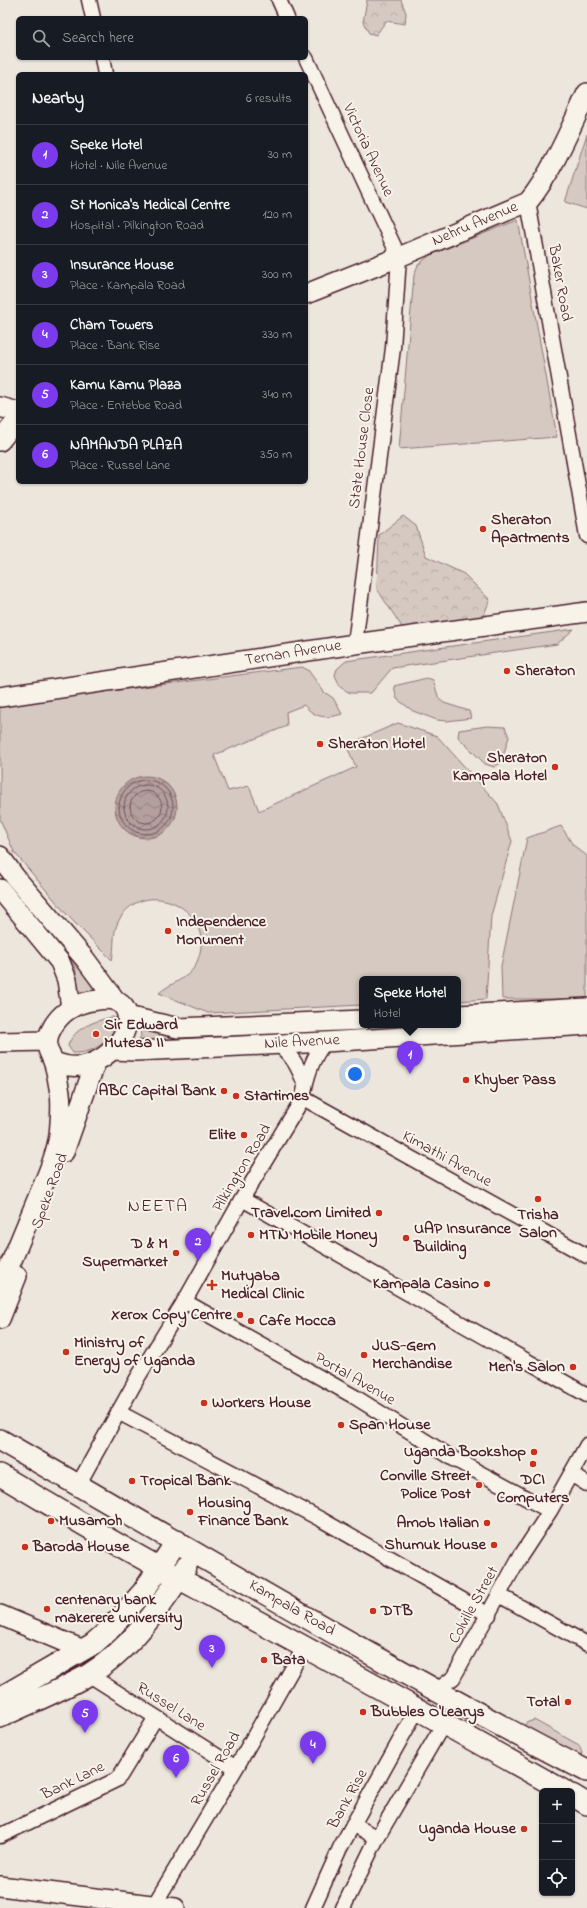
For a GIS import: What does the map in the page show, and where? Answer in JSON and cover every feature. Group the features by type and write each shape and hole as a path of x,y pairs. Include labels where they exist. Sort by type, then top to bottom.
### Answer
{"main road":[{"name":"Nehru Avenue","path":"308,293 399,257 528,202 552,164 587,93"},
{"path":"0,407 16,411"},
{"path":"0,441 16,421"},
{"name":"Ternan Avenue","path":"0,697 355,644 587,612"},
{"path":"0,856 15,877 76,948 122,1009 124,1035 114,1050 86,1065 69,1066 53,1061 48,1053 48,1041 56,1022 71,1008 82,1002 104,999 122,1009"},
{"path":"0,889 60,962 67,980 71,1008"},
{"path":"461,1015 587,1008"},
{"name":"Nile Avenue","path":"122,1009 178,1028 359,1020"},
{"name":"Nile Avenue","path":"114,1050 136,1051 325,1042 587,1025"},
{"path":"0,1042 48,1041"},
{"name":"Speke Road","path":"0,1289 55,1153 59,1135 60,1096 53,1061"},
{"name":"Speke Road","path":"0,1319 43,1211 96,1061"},
{"name":"Kampala Road","path":"0,1440 177,1541 195,1554 448,1689 587,1771"},
{"name":"Kampala Road","path":"0,1475 160,1568 304,1648 418,1708 559,1788"},
{"path":"0,1698 81,1649 92,1644 122,1617 160,1568 177,1541"},
{"path":"0,1717 88,1674 104,1664 132,1638 179,1578 195,1554"},
{"path":"0,1615 81,1649"},
{"path":"575,1797 587,1804"},
{"path":"0,1886 176,1908"}],"street":[{"path":"89,0 93,16"},
{"path":"279,0 286,16"},
{"path":"102,60 105,72"},
{"name":"Victoria Avenue","path":"307,60 399,257"},
{"name":"Baker Road","path":"528,202 587,536"},
{"name":"State House Close","path":"355,644 393,348 399,257"},
{"path":"304,1092 318,1051 325,1042"},
{"path":"278,1044 291,1055 298,1066 304,1092"},
{"name":"Pilkington Road","path":"78,1485 138,1377 184,1301 304,1092"},
{"name":"Kimathi Avenue","path":"304,1092 587,1256"},
{"path":"242,1200 587,1395"},
{"name":"Portal Avenue","path":"184,1301 355,1397 454,1459 550,1511"},
{"path":"118,1412 322,1520 489,1615"},
{"name":"Colville Street","path":"448,1689 518,1560 550,1511 587,1445"},
{"path":"571,1474 587,1484"},
{"path":"499,1595 587,1644"},
{"name":"Russel Road","path":"154,1905 236,1768 304,1648"},
{"name":"Russel Lane","path":"88,1674 236,1768"},
{"name":"Bank Rise","path":"314,1908 327,1875 353,1824 418,1708"},
{"name":"Bank Lane","path":"0,1836 116,1780 120,1776 156,1717"},
{"path":"343,1908 377,1838 444,1723"},
{"path":"353,1824 377,1838"}],"green space":[{"path":"367,0 401,0 406,13 405,24 386,21 376,35 369,33 363,22"},
{"path":"587,134 587,209 565,202"},
{"path":"518,220 557,437 399,449 414,275 418,265 430,255"},
{"path":"403,516 416,526 426,556 464,574 490,600 481,621 402,627 377,589 379,535"},
{"path":"574,629 557,644 392,668 371,693 350,693 340,687 335,675 337,669 346,661"},
{"path":"302,667 308,670 324,692 333,698 342,714 331,717 321,716 312,713 304,705 286,712 287,726 214,755 228,791 249,786 259,811 356,767 347,747 356,741 398,723 437,736 498,804 512,841 491,916 486,999 461,1001 461,976 359,976 359,1005 208,1013 159,993 192,971 201,946 199,928 190,914 176,904 161,899 144,900 129,907 118,922 114,936 112,960 68,916 14,852 0,819 0,705"},
{"path":"427,678 433,680 439,699 444,703 469,711 471,718 447,721 437,720 413,711 397,699 394,686"},
{"path":"487,726 505,727 509,737 501,763 494,767 485,764 458,737 459,730"},
{"path":"561,826 573,845 587,856 587,999 502,999 501,966 527,838"},
{"path":"14,884 103,993 88,991 79,994 75,966 9,887"},
{"path":"112,1017 119,1018 121,1022 107,1040 88,1051 73,1053 68,1046 75,1034 92,1023"},
{"path":"587,1017 461,1026 461,1025"},
{"path":"139,1023 316,1030 359,1028 431,1028 134,1049 141,1036"},
{"path":"534,1720 579,1745 582,1753 581,1756 523,1727 526,1723"}],"water":[{"path":"146,776 158,778 168,785 175,795 177,807 175,819 168,829 158,836 146,838 134,836 124,829 117,819 115,807 117,795 124,785 134,778"}],"place":[{"name":"Sheraton Apartments","path":"483,529"},
{"name":"Sheraton","path":"507,671"},
{"name":"Sheraton Hotel","path":"320,744"},
{"name":"Sheraton Kampala Hotel","path":"555,767"},
{"name":"Independence Monument","path":"168,931"},
{"name":"Sir Edward Mutesa II","path":"96,1034"},
{"name":"Speke Hotel","path":"410,1074"},
{"name":"Khyber Pass","path":"466,1080"},
{"name":"ABC Capital Bank","path":"224,1091"},
{"name":"Startimes","path":"236,1096"},
{"name":"Elite","path":"244,1135"},
{"name":"Trisha Salon","path":"538,1199"},
{"name":"Travel.com Limited","path":"379,1213"},
{"name":"MTN Mobile Money","path":"251,1235"},
{"name":"UAP Insurance Building","path":"406,1238"},
{"name":"D & M Supermarket","path":"176,1253"},
{"name":"St Monica's Medical Centre","path":"198,1261"},
{"name":"Kampala Casino","path":"487,1284"},
{"name":"Mutyaba Medical Clinic","path":"212,1285"},
{"name":"Xerox Copy Centre","path":"240,1315"},
{"name":"Cafe Mocca","path":"251,1321"},
{"name":"Ministry of Energy of Uganda","path":"66,1352"},
{"name":"JUS-Gem Merchandise","path":"364,1355"},
{"name":"Men's Salon","path":"573,1367"},
{"name":"Workers House","path":"204,1403"},
{"name":"Span House","path":"341,1425"},
{"name":"Uganda Bookshop","path":"534,1452"},
{"name":"DCI Computers","path":"533,1464"},
{"name":"Tropical Bank","path":"132,1481"},
{"name":"Conville Street Police Post","path":"479,1485"},
{"name":"Housing Finance Bank","path":"190,1512"},
{"name":"Musamoh","path":"51,1521"},
{"name":"Amob Italian","path":"487,1523"},
{"name":"Shumuk House","path":"494,1545"},
{"name":"Baroda House","path":"25,1547"},
{"name":"centenary bank makerere university","path":"47,1609"},
{"name":"DTB","path":"373,1611"},
{"name":"Bata","path":"264,1660"},
{"name":"Insurance House","path":"212,1668"},
{"name":"Total","path":"568,1702"},
{"name":"Bubbles O'Learys","path":"363,1712"},
{"name":"Kamu Kamu Plaza","path":"85,1733"},
{"name":"Cham Towers","path":"313,1764"},
{"name":"NAMANDA PLAZA","path":"176,1778"},
{"name":"Uganda House","path":"524,1829"}],"district":[{"name":"NEETA","path":"158,1207"}]}
